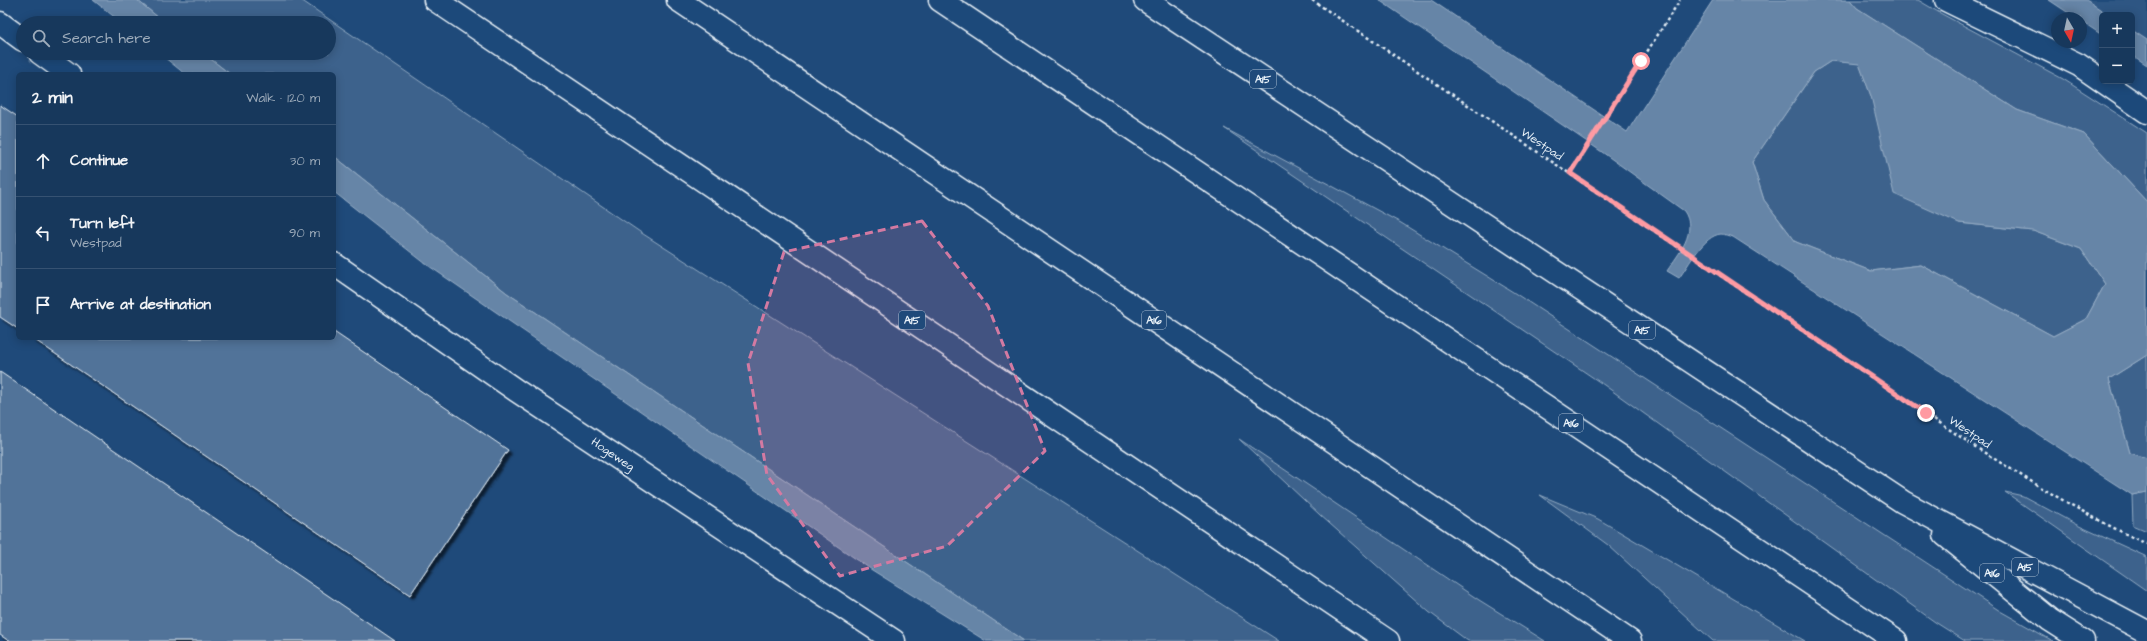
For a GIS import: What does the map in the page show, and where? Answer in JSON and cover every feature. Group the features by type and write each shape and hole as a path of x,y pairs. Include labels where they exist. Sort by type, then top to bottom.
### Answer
{"main road":[{"name":"A15","path":"435,0 1388,641"},
{"name":"A16","path":"678,0 1630,641"},
{"name":"A16","path":"940,0 1896,641"},
{"name":"A15","path":"1145,0 1903,502 2147,632"},
{"path":"1946,0 2079,65 2147,112"},
{"path":"0,23 16,35"},
{"path":"50,60 66,72"},
{"name":"Hogeweg","path":"336,265 517,391 894,641"},
{"name":"A16","path":"1903,502 2050,620 2083,641"}],"path":[{"name":"Westpad","path":"1312,0 1984,452 2045,491 2120,532 2147,544"},
{"path":"1570,173 1609,109 1680,0"}],"highlighted area":[{"path":"922,221 988,306 1045,451 947,546 840,576 767,475 748,363 784,252"}],"shaded area":[{"path":"93,0 137,0 156,16 113,16"},
{"path":"137,0 301,0 324,16 156,16"},
{"path":"1379,0 1431,0 1627,132 1713,0 1850,0 1857,8 2017,110 2084,134 2147,202 2147,355 2109,379 2130,453 2147,458 2147,492 2132,495 1733,237 1721,234 1709,240 1697,252 1679,278 1667,271 1681,250 1688,234 1688,219 1684,211 1602,152","holes":["1831,61 1859,64 1871,96 1894,194 1959,223 2033,231 2081,249 2105,284 2086,319 2053,336 1921,265 1871,271 1796,242 1764,200 1752,162 1814,72"]},
{"path":"1850,0 1918,0 2063,79 2147,133 2147,202 2084,134 2017,110 1857,8"},
{"path":"2049,0 2086,0 2104,12 2099,12 2099,33 2087,25 2087,12 2067,12"},
{"path":"2071,0 2147,0 2147,49 2135,41 2135,12 2099,12 2099,14"},
{"path":"336,24 640,232 1279,641 1024,641 507,293 336,158 336,72 227,72 212,60 336,60"},
{"path":"2135,32 2147,40 2147,65 2135,57"},
{"path":"168,60 212,60 227,72 183,72"},
{"path":"1831,61 1859,63 1871,96 1959,223 2033,231 2081,249 2105,284 2086,319 2053,336 1921,265 1871,271 1796,242 1764,200 1752,162 1814,72"},
{"path":"1224,128 1401,223 1513,292 2000,611 2053,641 1965,641 1935,622 1604,385"},
{"path":"336,158 507,293 1024,641 986,641 872,570 426,264 336,194"},
{"path":"2147,355 2147,458 2130,453 2109,379"},
{"path":"1239,439 1479,600 1545,641 1468,641 1429,612 1320,515"},
{"path":"2005,492 2023,496 2077,525 2147,557 2147,591"},
{"path":"2147,492 2147,531 2133,525 2132,495"},
{"path":"1540,495 1598,519 1805,641 1713,641 1608,545"}],"building":[{"path":"0,105 16,116 16,328 0,317"},
{"path":"336,333 508,450 410,595 35,340 336,340"},
{"path":"0,372 395,641 9,641 0,635"}],"route":[{"path":"1641,61 1609,109 1570,173 1926,413"}]}
